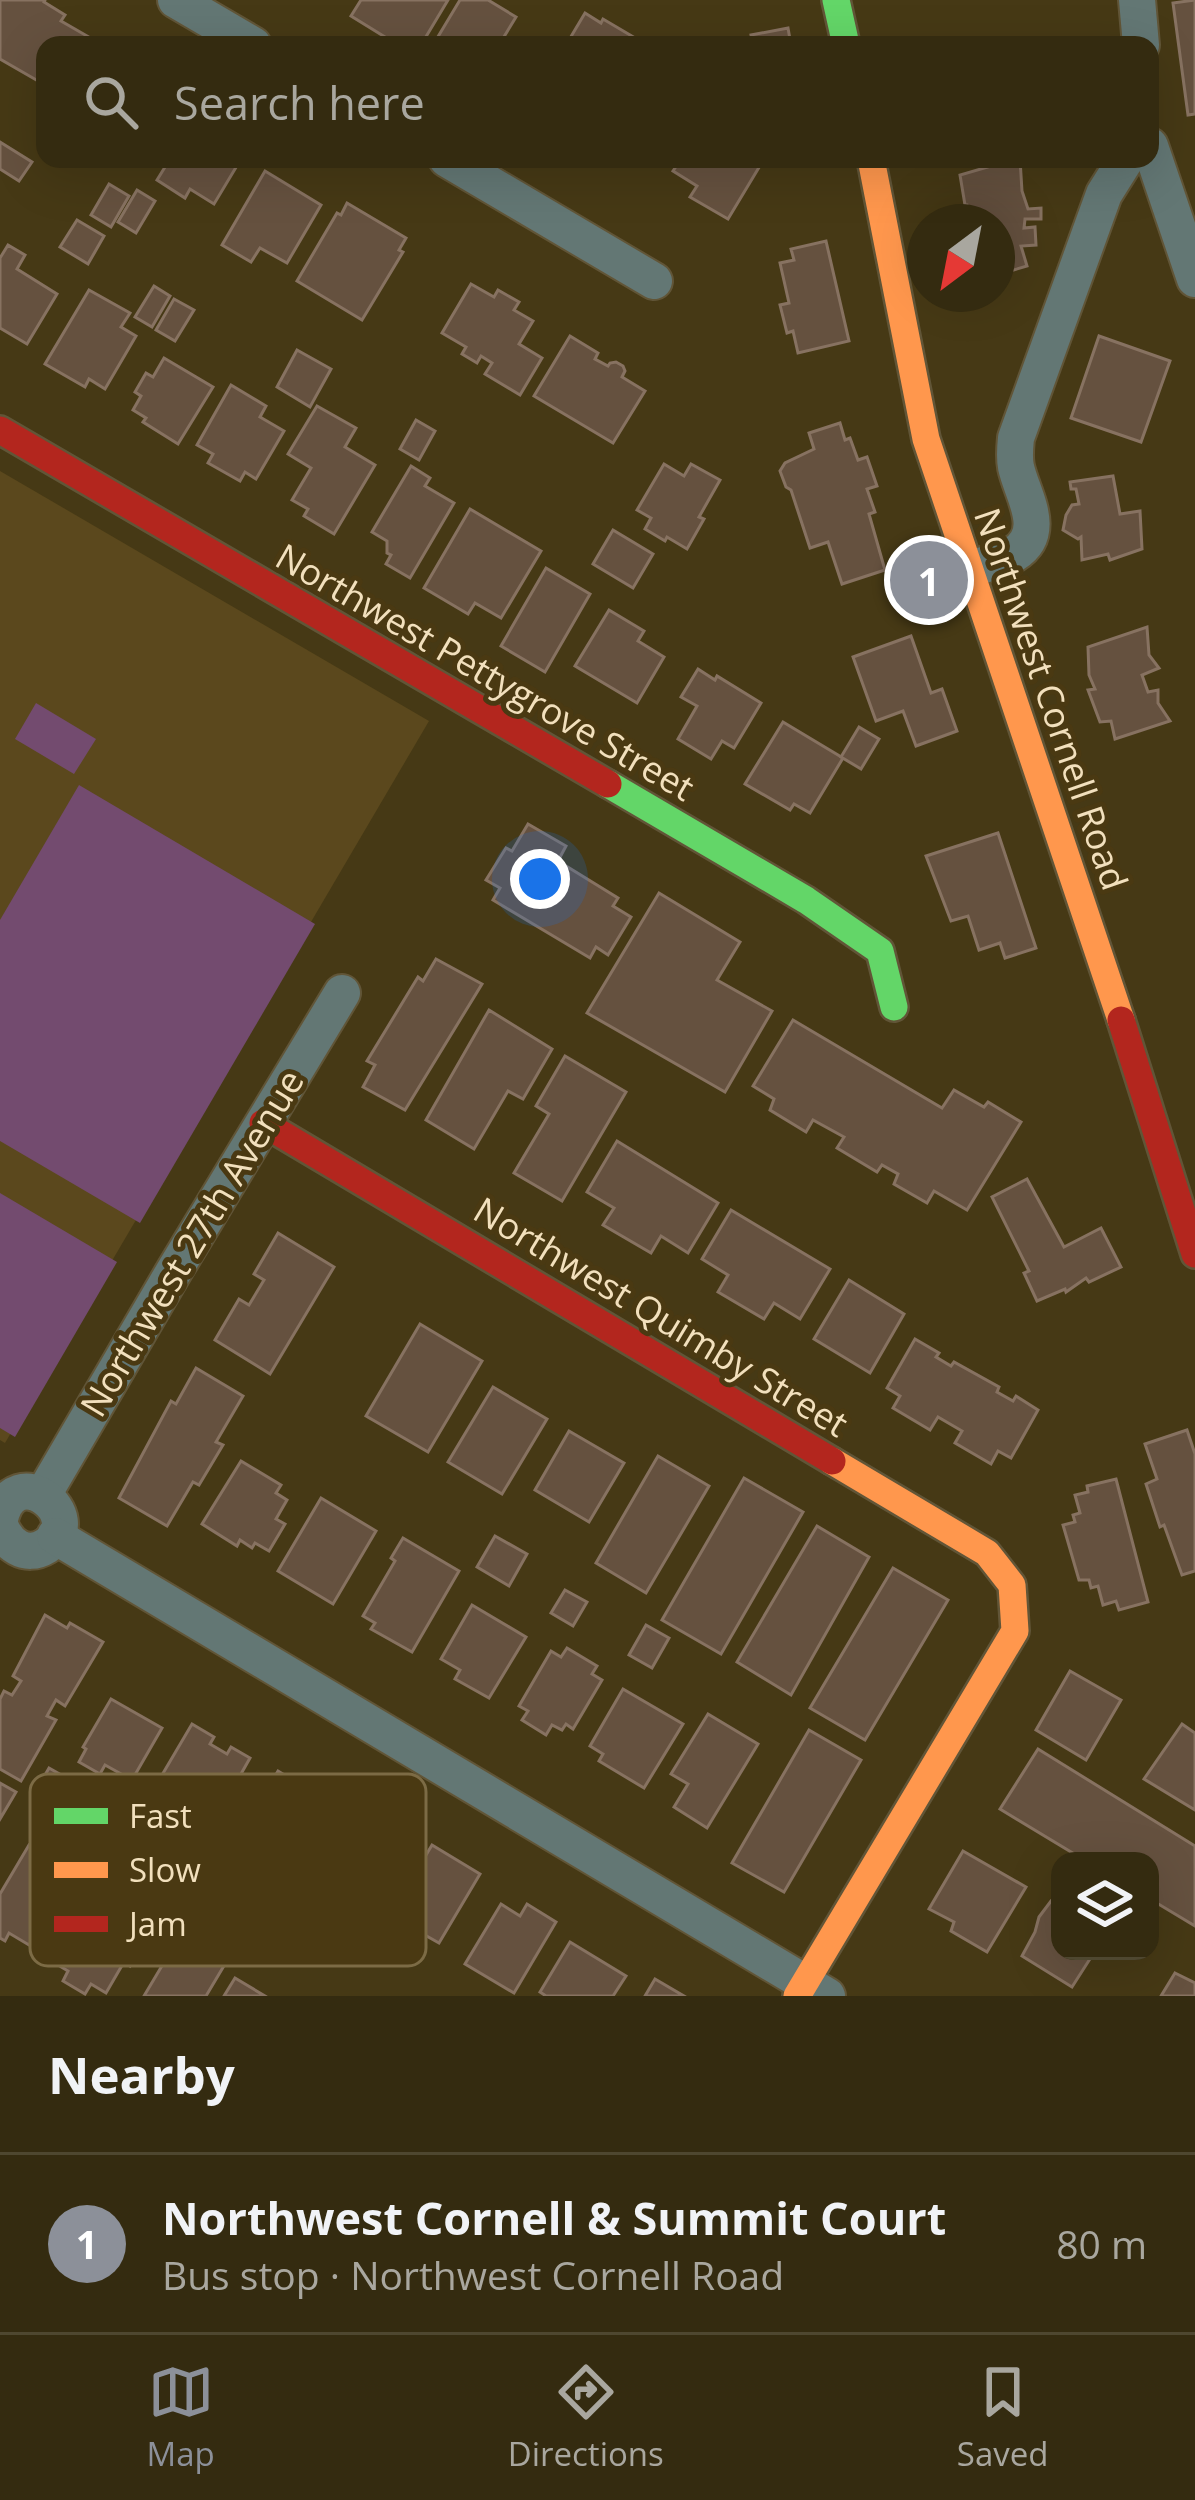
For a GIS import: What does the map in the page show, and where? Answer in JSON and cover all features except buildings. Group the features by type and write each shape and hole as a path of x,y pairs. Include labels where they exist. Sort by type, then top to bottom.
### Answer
{"street":[{"path":"176,0 238,36"},
{"path":"836,0 844,36"},
{"path":"1137,0 1140,36"},
{"path":"462,168 654,280"},
{"name":"Northwest Cornell Road","path":"873,168 926,440 1147,1096 1195,1254"},
{"path":"969,569 1014,554 1031,532 1031,512 1016,467 1016,438 1104,194 1120,168"},
{"path":"1157,168 1195,279"},
{"name":"Northwest Pettygrove Street","path":"0,430 806,899 880,950 894,1007"},
{"name":"Northwest 27th Avenue","path":"43,1495 342,993"},
{"name":"Northwest Quimby Street","path":"263,1123 987,1553 1012,1585 1015,1631 809,1992"},
{"path":"18,1494 43,1495 57,1511 55,1536 47,1545 26,1551 3,1528 18,1494"},
{"path":"55,1536 809,1992"}],"shaded area":[{"path":"0,471 429,721 5,1443 0,1440"},
{"path":"36,703 96,739 74,774 15,739"},
{"path":"79,785 315,924 140,1223 0,1141 0,920"},
{"path":"0,1193 117,1262 15,1437 0,1428"}],"traffic: fast":[{"path":"836,0 844,36"},
{"path":"608,784 806,900 880,951 894,1007"}],"traffic: slow":[{"path":"873,168 926,439 1121,1020"},
{"path":"797,1996 1015,1631 1012,1585 987,1553 832,1461"}],"traffic: jam":[{"path":"0,430 608,784"},
{"path":"1121,1020 1195,1254"},
{"path":"263,1123 832,1461"}],"place":[{"name":"Northwest Cornell & Summit Court","path":"929,580"}]}
